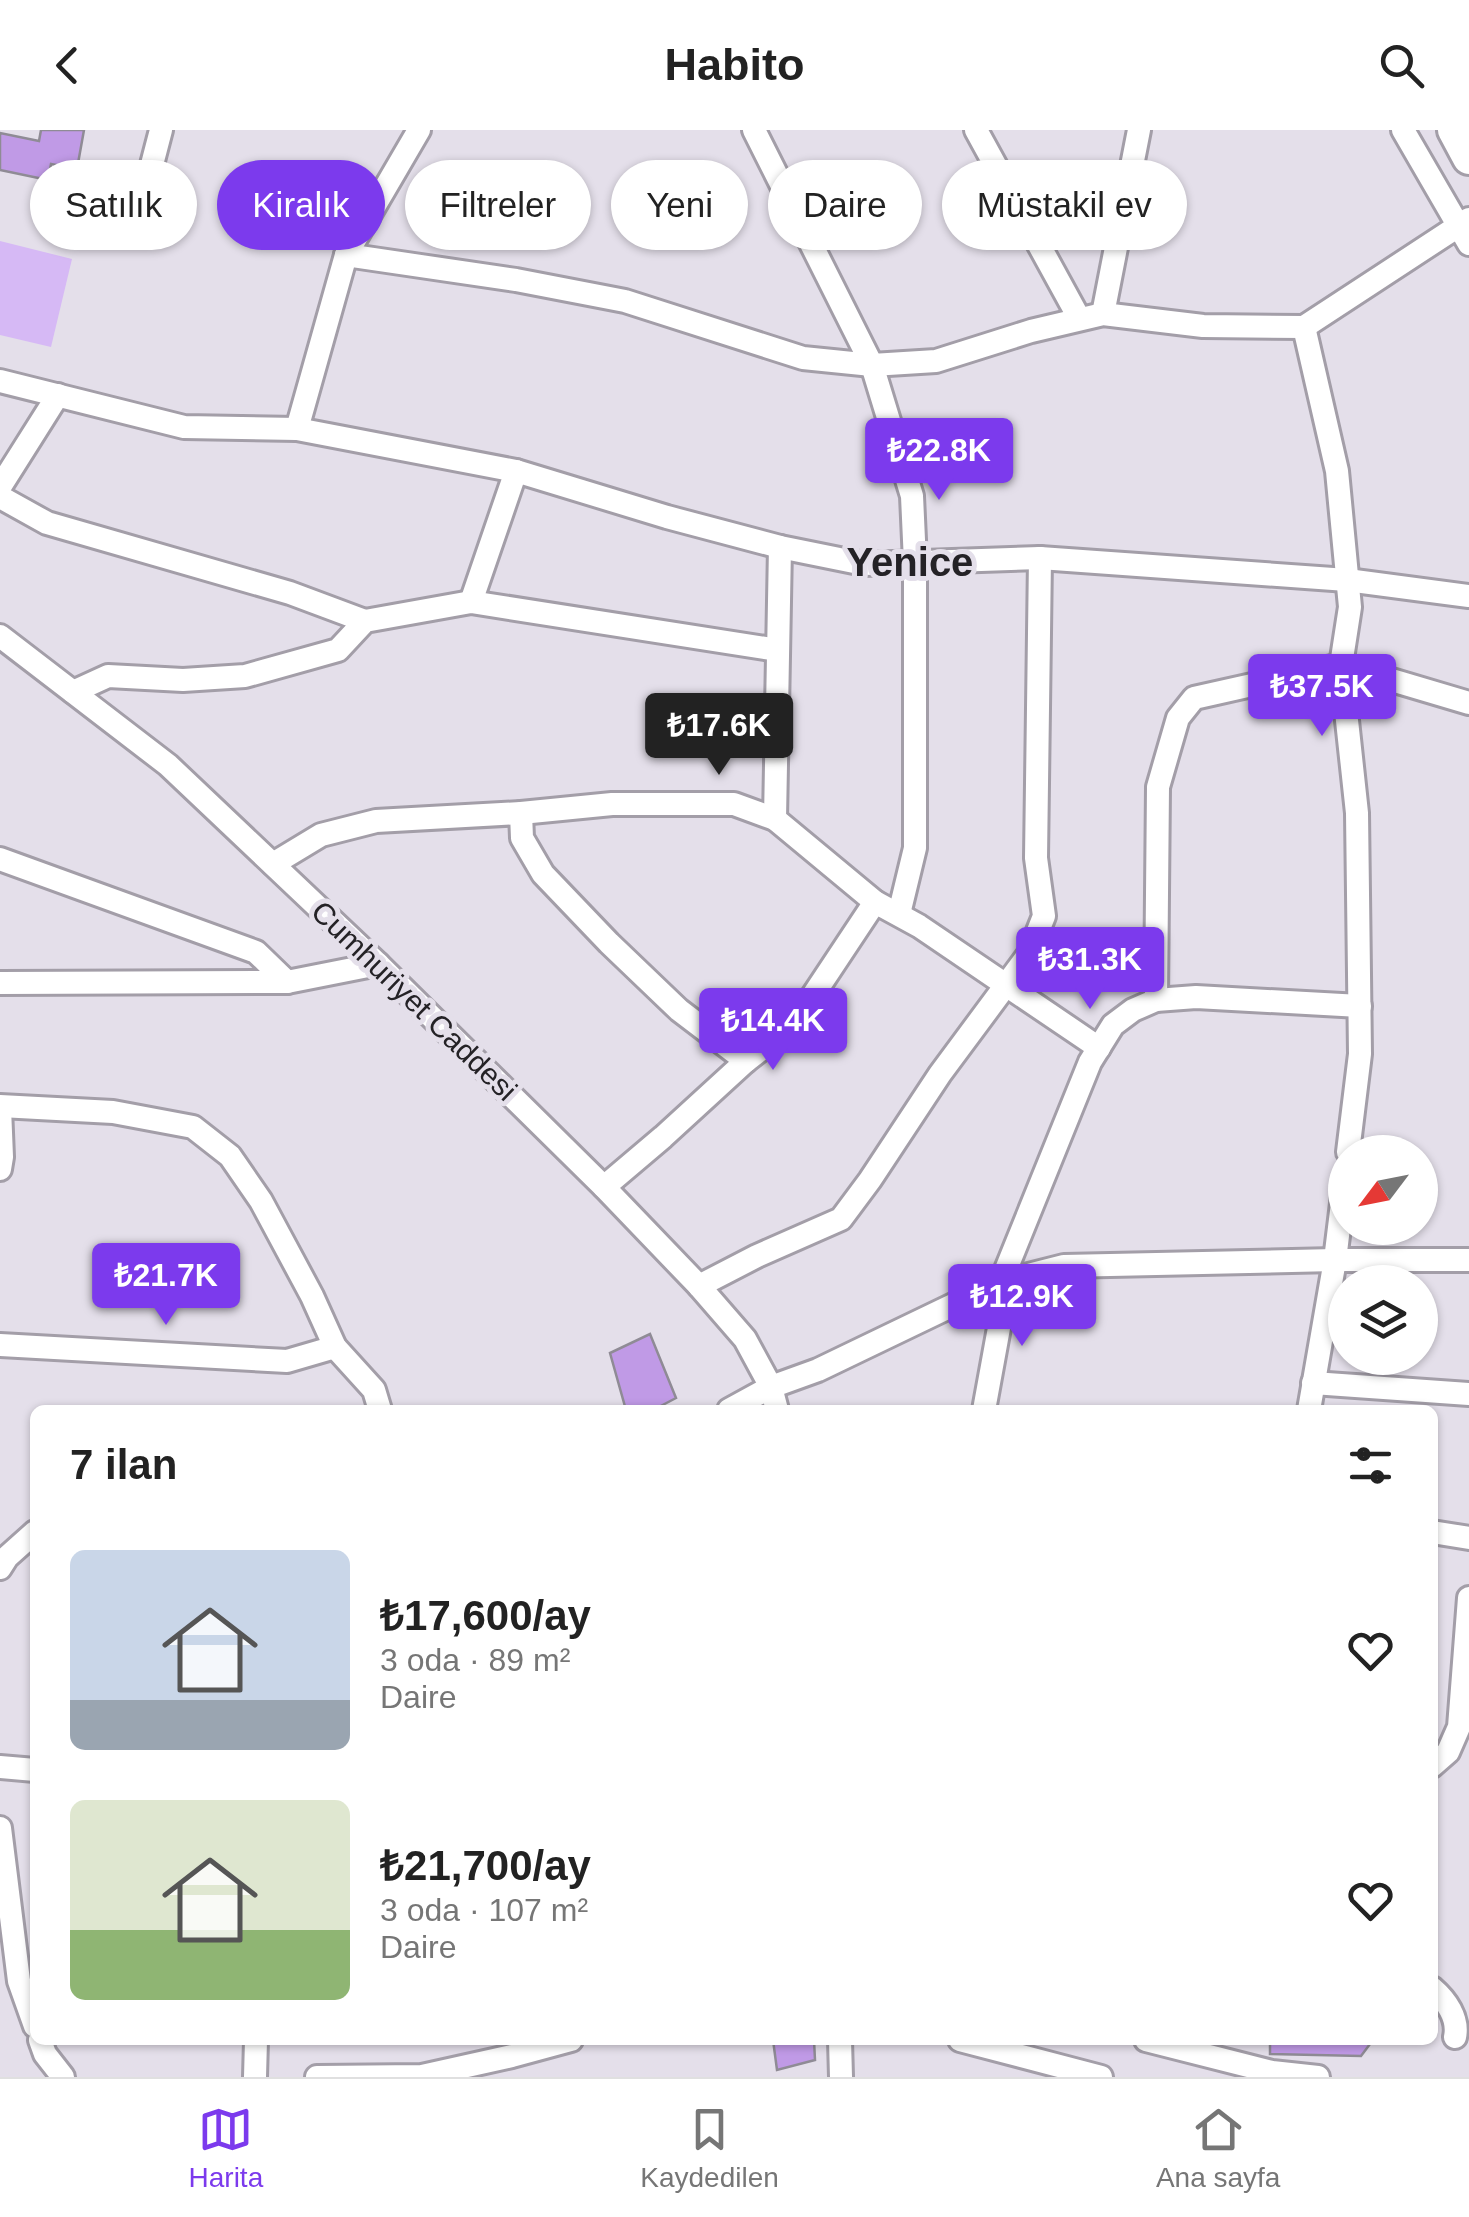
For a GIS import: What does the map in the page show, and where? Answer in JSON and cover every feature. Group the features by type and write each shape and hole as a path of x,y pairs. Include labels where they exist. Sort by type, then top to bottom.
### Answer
{"highway":[{"path":"1454,130 1469,158"}],"street":[{"path":"153,160 161,130"},
{"path":"297,429 346,255 418,130"},
{"path":"754,130 872,365 912,496 916,562 916,848 900,914"},
{"path":"976,130 1079,318"},
{"path":"1103,314 1140,130"},
{"path":"346,255 625,301 803,358 872,365 936,361 1103,314 1203,326 1304,327 1466,229 1404,130"},
{"path":"1304,327 1337,471 1350,607 1340,665 1357,813 1360,1054 1350,1135"},
{"path":"0,380 184,427 297,429 516,471 667,518 864,564 1040,558 1347,580 1469,596"},
{"path":"0,487 58,395"},
{"path":"471,602 516,471"},
{"path":"0,497 47,523 290,594 365,621 471,602 778,650"},
{"path":"775,819 780,547"},
{"path":"699,1286 840,1219 1029,954 1044,916 1036,858 1040,558"},
{"path":"73,692 108,676 182,680 245,676 338,650 365,621"},
{"name":"Cumhuriyet Caddesi","path":"2,641 168,765 378,964 604,1187 745,1339 771,1386 776,1405"},
{"path":"1156,1000 1158,787 1178,718 1194,698 1340,665 1469,704"},
{"path":"273,864 321,835 376,821 612,804 734,804 775,819 876,902 900,914 1099,1048"},
{"path":"521,813 522,838 543,874 679,1010 746,1060"},
{"path":"0,859 256,952 287,982"},
{"path":"604,1187 746,1060 794,1024 876,902"},
{"path":"0,982 287,982 378,964"},
{"path":"985,1405 1001,1317 1002,1282 1090,1062 1113,1025 1156,1000 1196,997 1360,1006"},
{"path":"0,1169 0,1107 113,1112 194,1127 230,1156 261,1201 335,1348 374,1390 378,1405"},
{"path":"1310,1405 1337,1245"},
{"path":"738,1405 771,1386 818,1370 1002,1282 1064,1266 1469,1260"},
{"path":"0,1345 288,1362 335,1348"},
{"path":"1314,1383 1469,1394"},
{"path":"1438,1533 1469,1538"},
{"path":"2,1560 30,1536"},
{"path":"1438,1761 1448,1752 1459,1726 1469,1598"},
{"path":"0,1768 30,1770"},
{"path":"0,1828 18,1981 30,2013"},
{"path":"1438,1994 1446,2001 1457,2028 1455,2037"},
{"path":"41,2045 62,2077"},
{"path":"255,2077 256,2045"},
{"path":"317,2077 422,2076 552,2045"},
{"path":"840,2045 840,2077"},
{"path":"979,2045 1101,2077"},
{"path":"1166,2045 1272,2072 1318,2077"}],"shaded area":[{"path":"0,241 72,259 51,347 0,335"}],"building":[{"path":"41,130 84,130 79,160 30,160 30,176 0,170 0,133 39,141"},
{"path":"650,1334 676,1398 663,1405 625,1405 610,1353"},
{"path":"774,2045 814,2045 815,2060 777,2070"},
{"path":"1270,2045 1369,2045 1361,2056 1270,2054"}],"district":[{"name":"Yenice","path":"910,562"}]}
